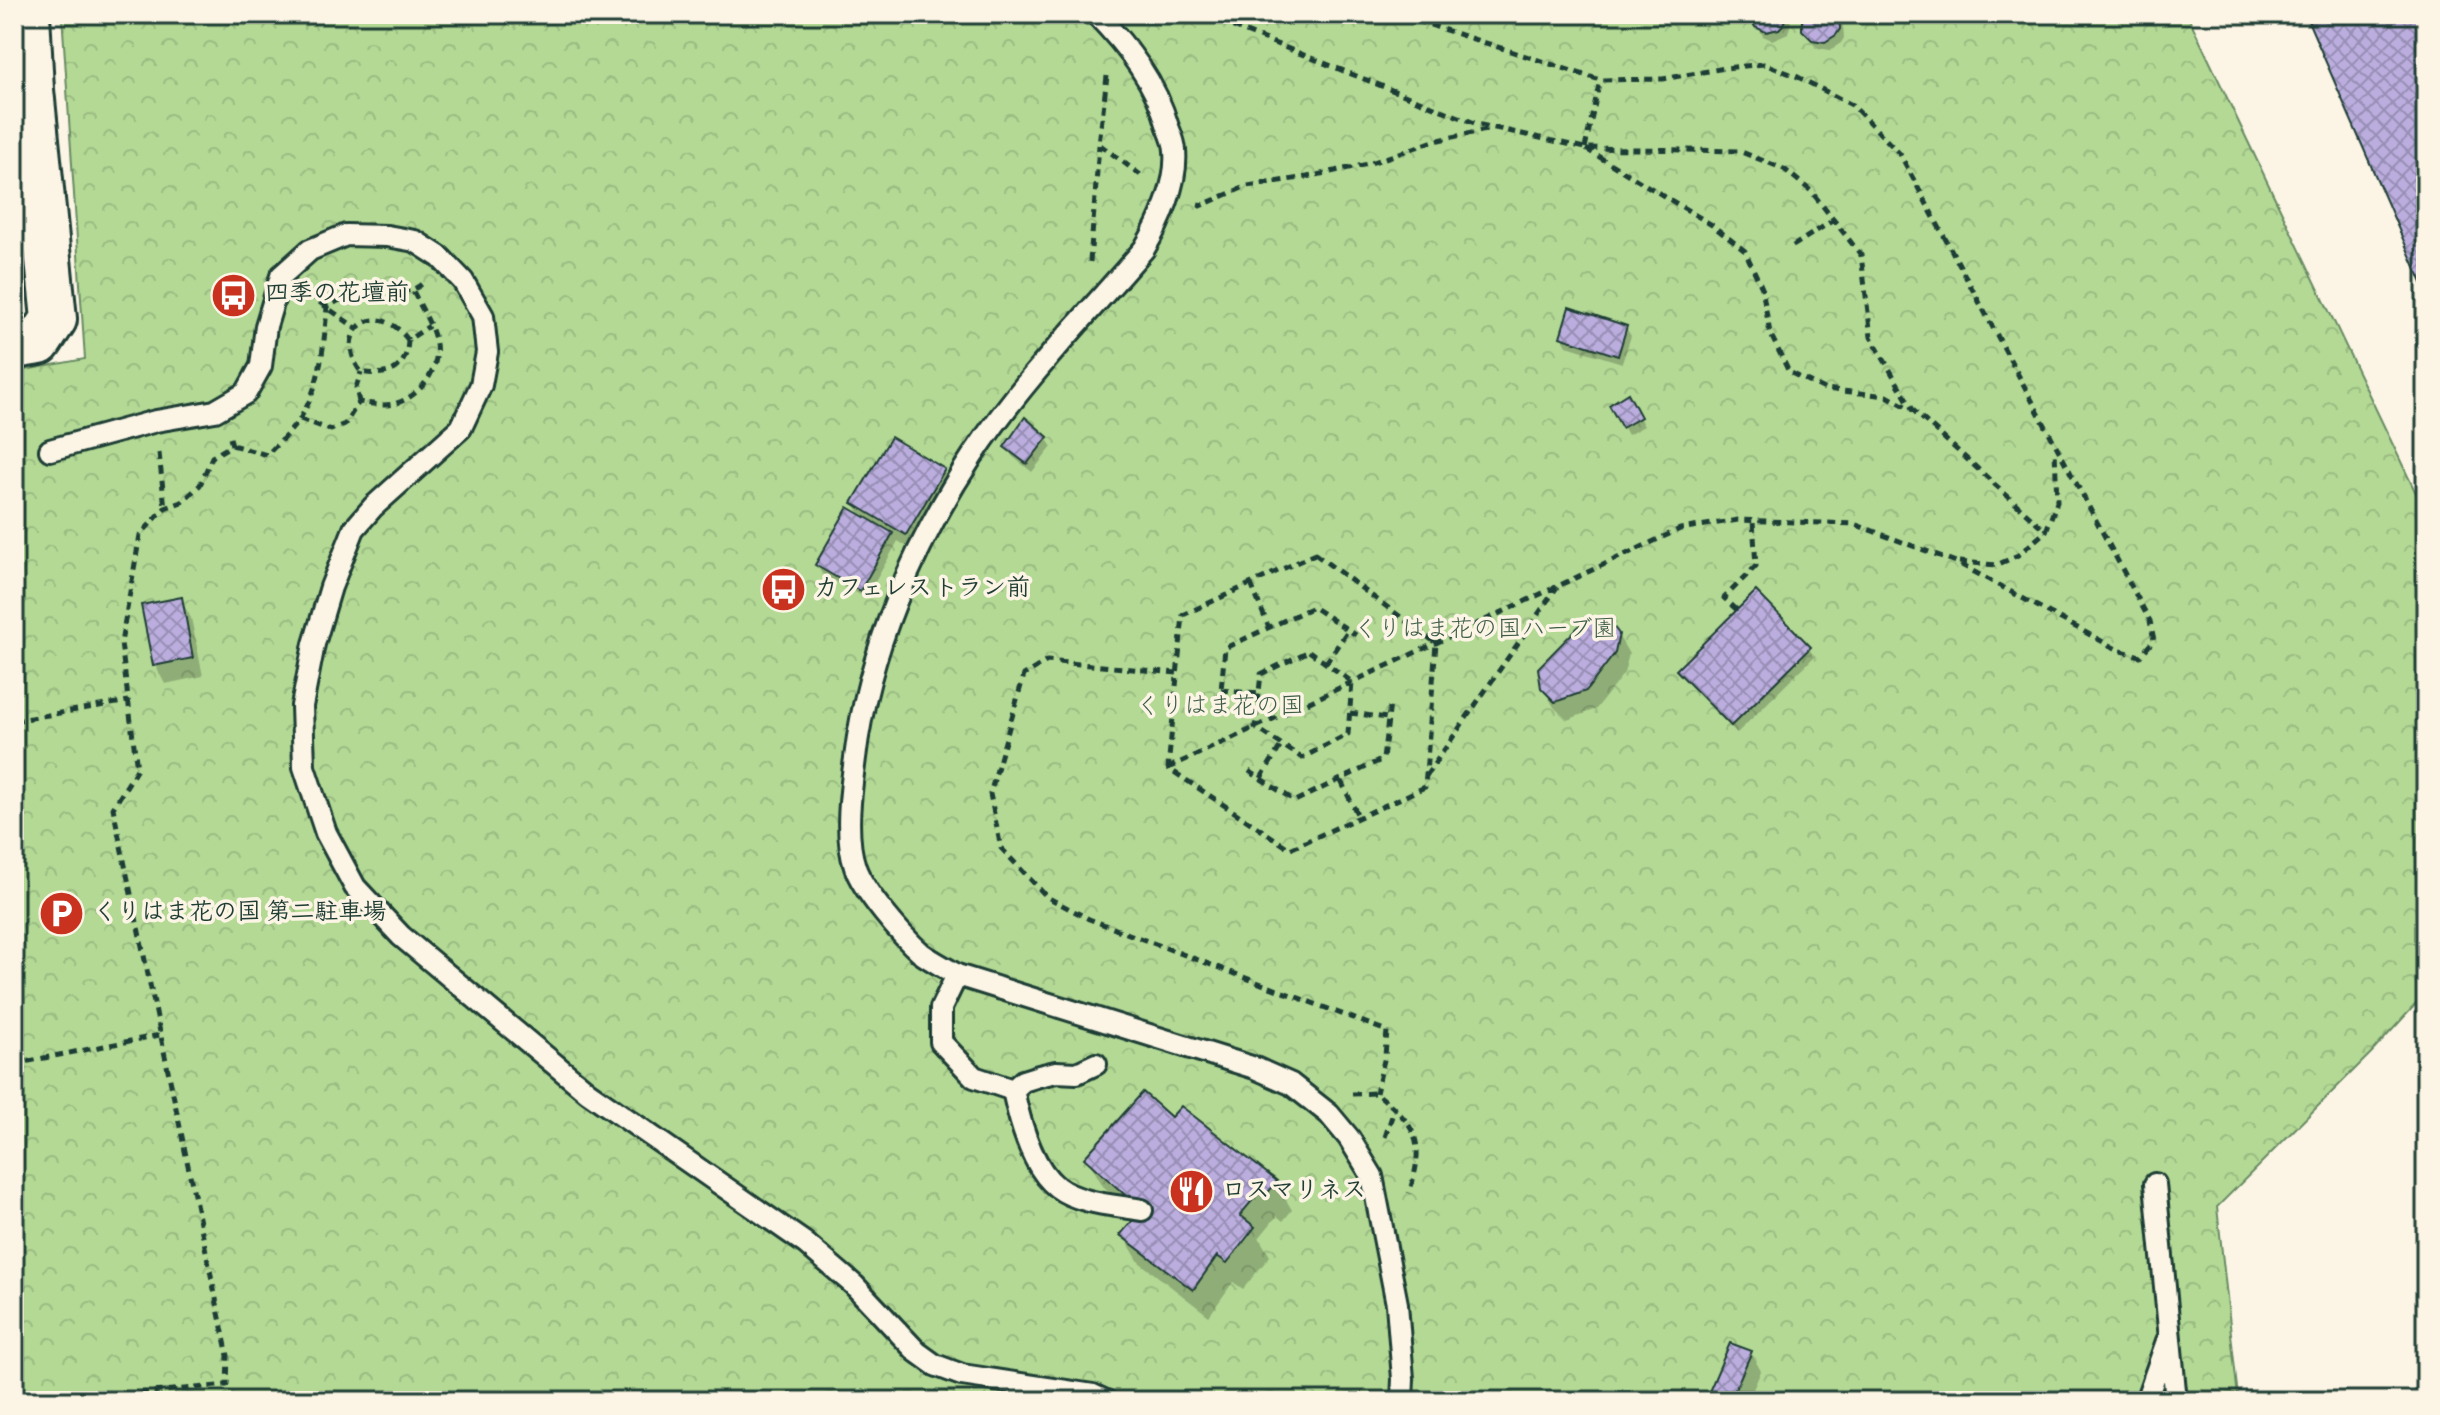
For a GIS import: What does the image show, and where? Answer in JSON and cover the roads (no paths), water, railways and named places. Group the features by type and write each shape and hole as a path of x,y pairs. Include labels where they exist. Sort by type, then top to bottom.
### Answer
{"street":[{"path":"14,346 39,342 54,319 31,90 27,14"}],"lane":[{"path":"1096,14 1144,71 1161,103 1175,151 1169,196 1158,226 1144,249 1027,383 973,455 924,540 880,642 857,738 848,810 855,866 875,902 921,952 957,975 1255,1068 1291,1084 1329,1114 1349,1138 1372,1176 1397,1304 1402,1401"},
{"path":"50,450 156,421 215,411 246,393 261,366 266,326 281,276 310,250 346,235 387,236 415,241 440,257 463,281 483,316 487,352 481,385 461,428 373,507 354,529 331,587 314,644 302,706 304,767 326,833 355,887 401,936 588,1092 805,1243 854,1285 917,1352 935,1365 962,1375 1093,1395 1106,1401"},
{"path":"957,975 941,1008 941,1042 974,1077 1013,1090"},
{"path":"1013,1090 1023,1081 1056,1072 1077,1073 1096,1064"},
{"path":"1013,1090 1018,1117 1031,1148 1047,1176 1058,1188 1082,1199 1142,1210"},
{"path":"2155,1184 2176,1401"},
{"path":"2146,1401 2170,1334"}],"place":[{"name":"四季の花壇前","path":"234,295"},
{"name":"カフェレストラン前","path":"783,590"},
{"name":"くりはま花の国 第二駐車場","path":"62,914"},
{"name":"ロスマリネス","path":"1191,1192"}],"park label":[{"name":"くりはま花の国ハーブ園","path":"1485,631"},
{"name":"くりはま花の国","path":"1220,708"}]}
